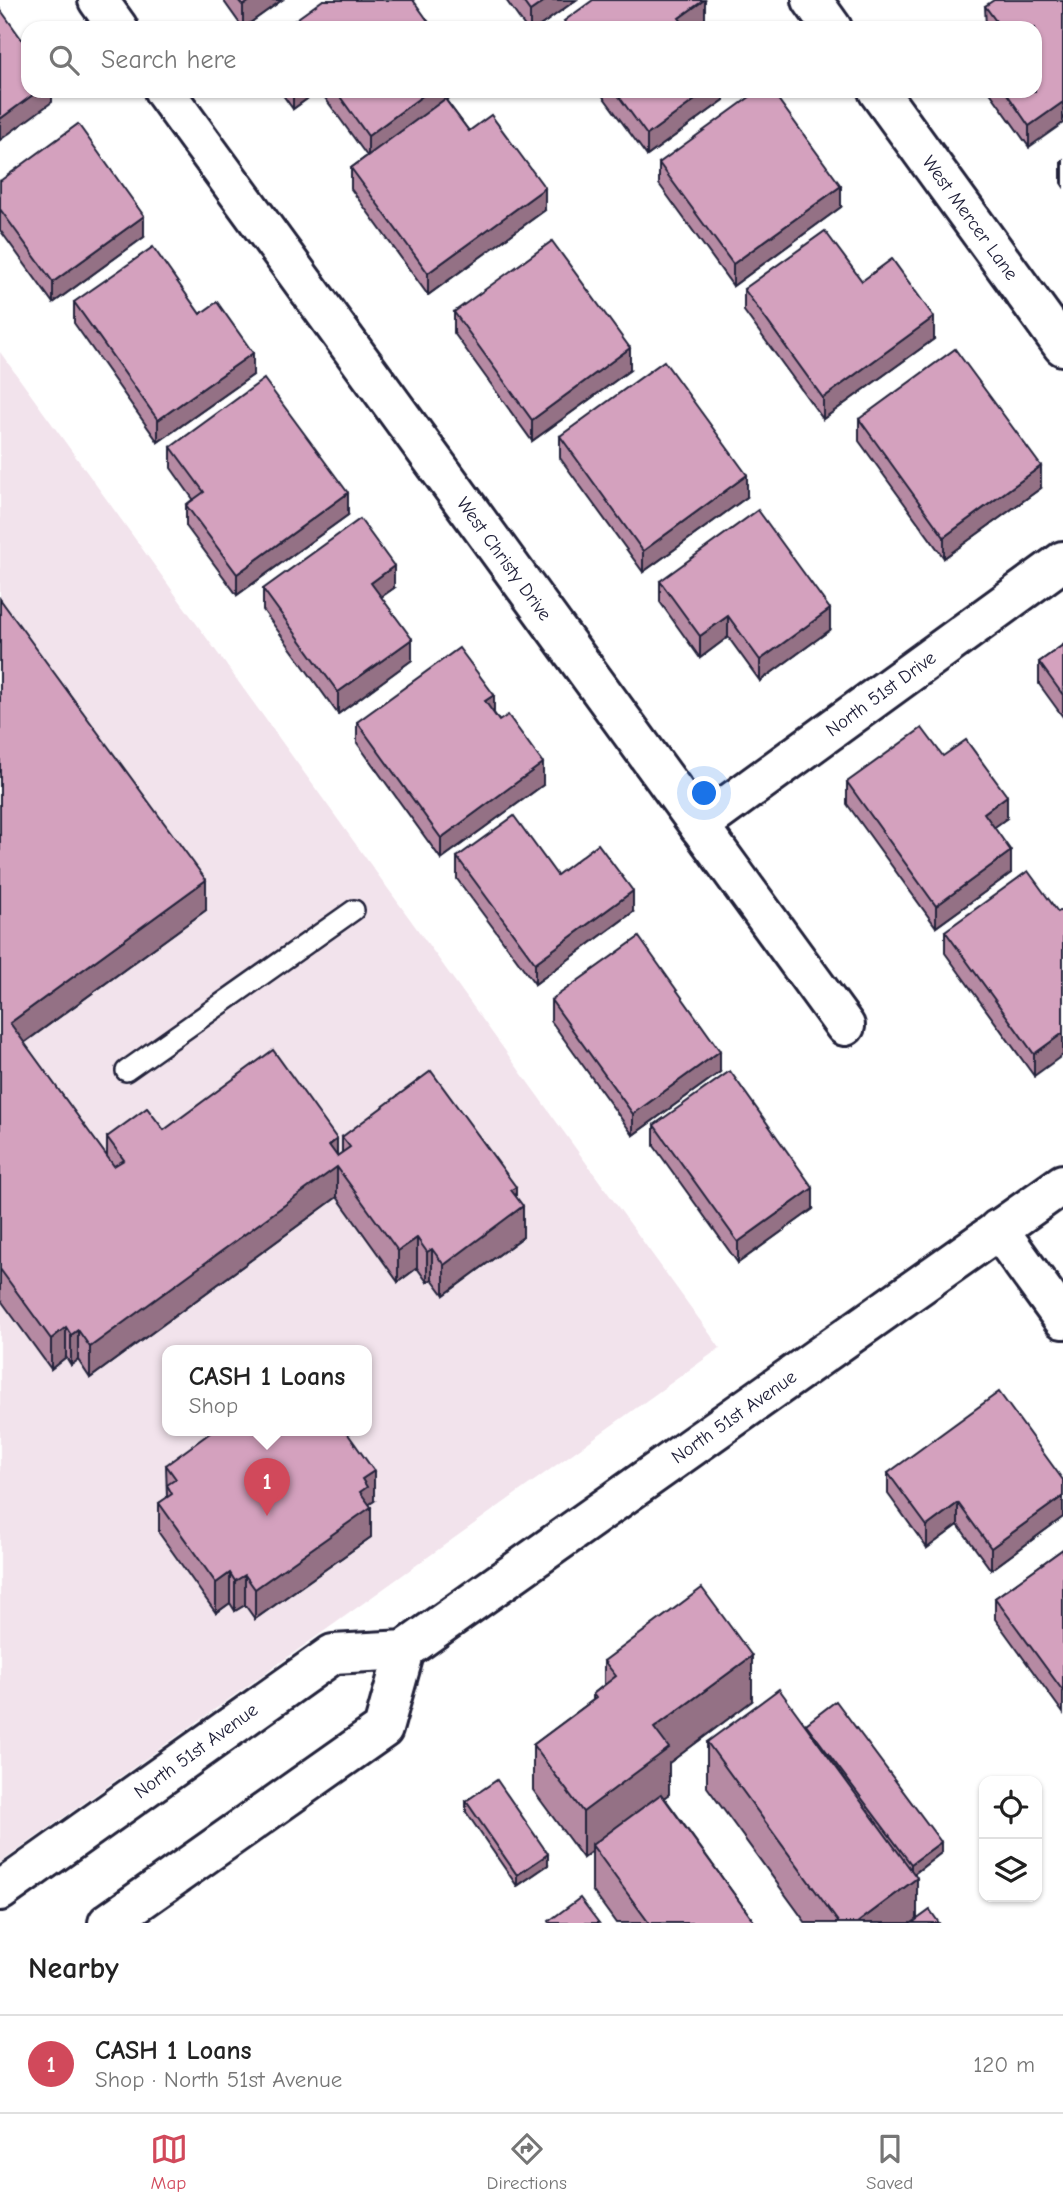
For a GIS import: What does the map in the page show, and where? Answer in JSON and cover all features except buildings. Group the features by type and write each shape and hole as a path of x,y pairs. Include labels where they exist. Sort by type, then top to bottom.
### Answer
{"street":[{"path":"98,0 113,21"},
{"path":"812,0 827,21"},
{"name":"West Christy Drive","path":"169,98 845,1026"},
{"name":"West Mercer Lane","path":"883,98 1063,346"},
{"name":"North 51st Drive","path":"699,827 1063,561"},
{"name":"North 51st Avenue","path":"0,1891 333,1654 405,1650 1063,1184"},
{"path":"998,1229 1063,1319"},
{"path":"124,1919 383,1729 405,1650"}],"lane":[{"path":"126,1071 354,910"}],"shaded area":[{"path":"0,352 720,1348 0,1863"}],"place":[{"name":"CASH 1 Loans","path":"267,1516"}]}
